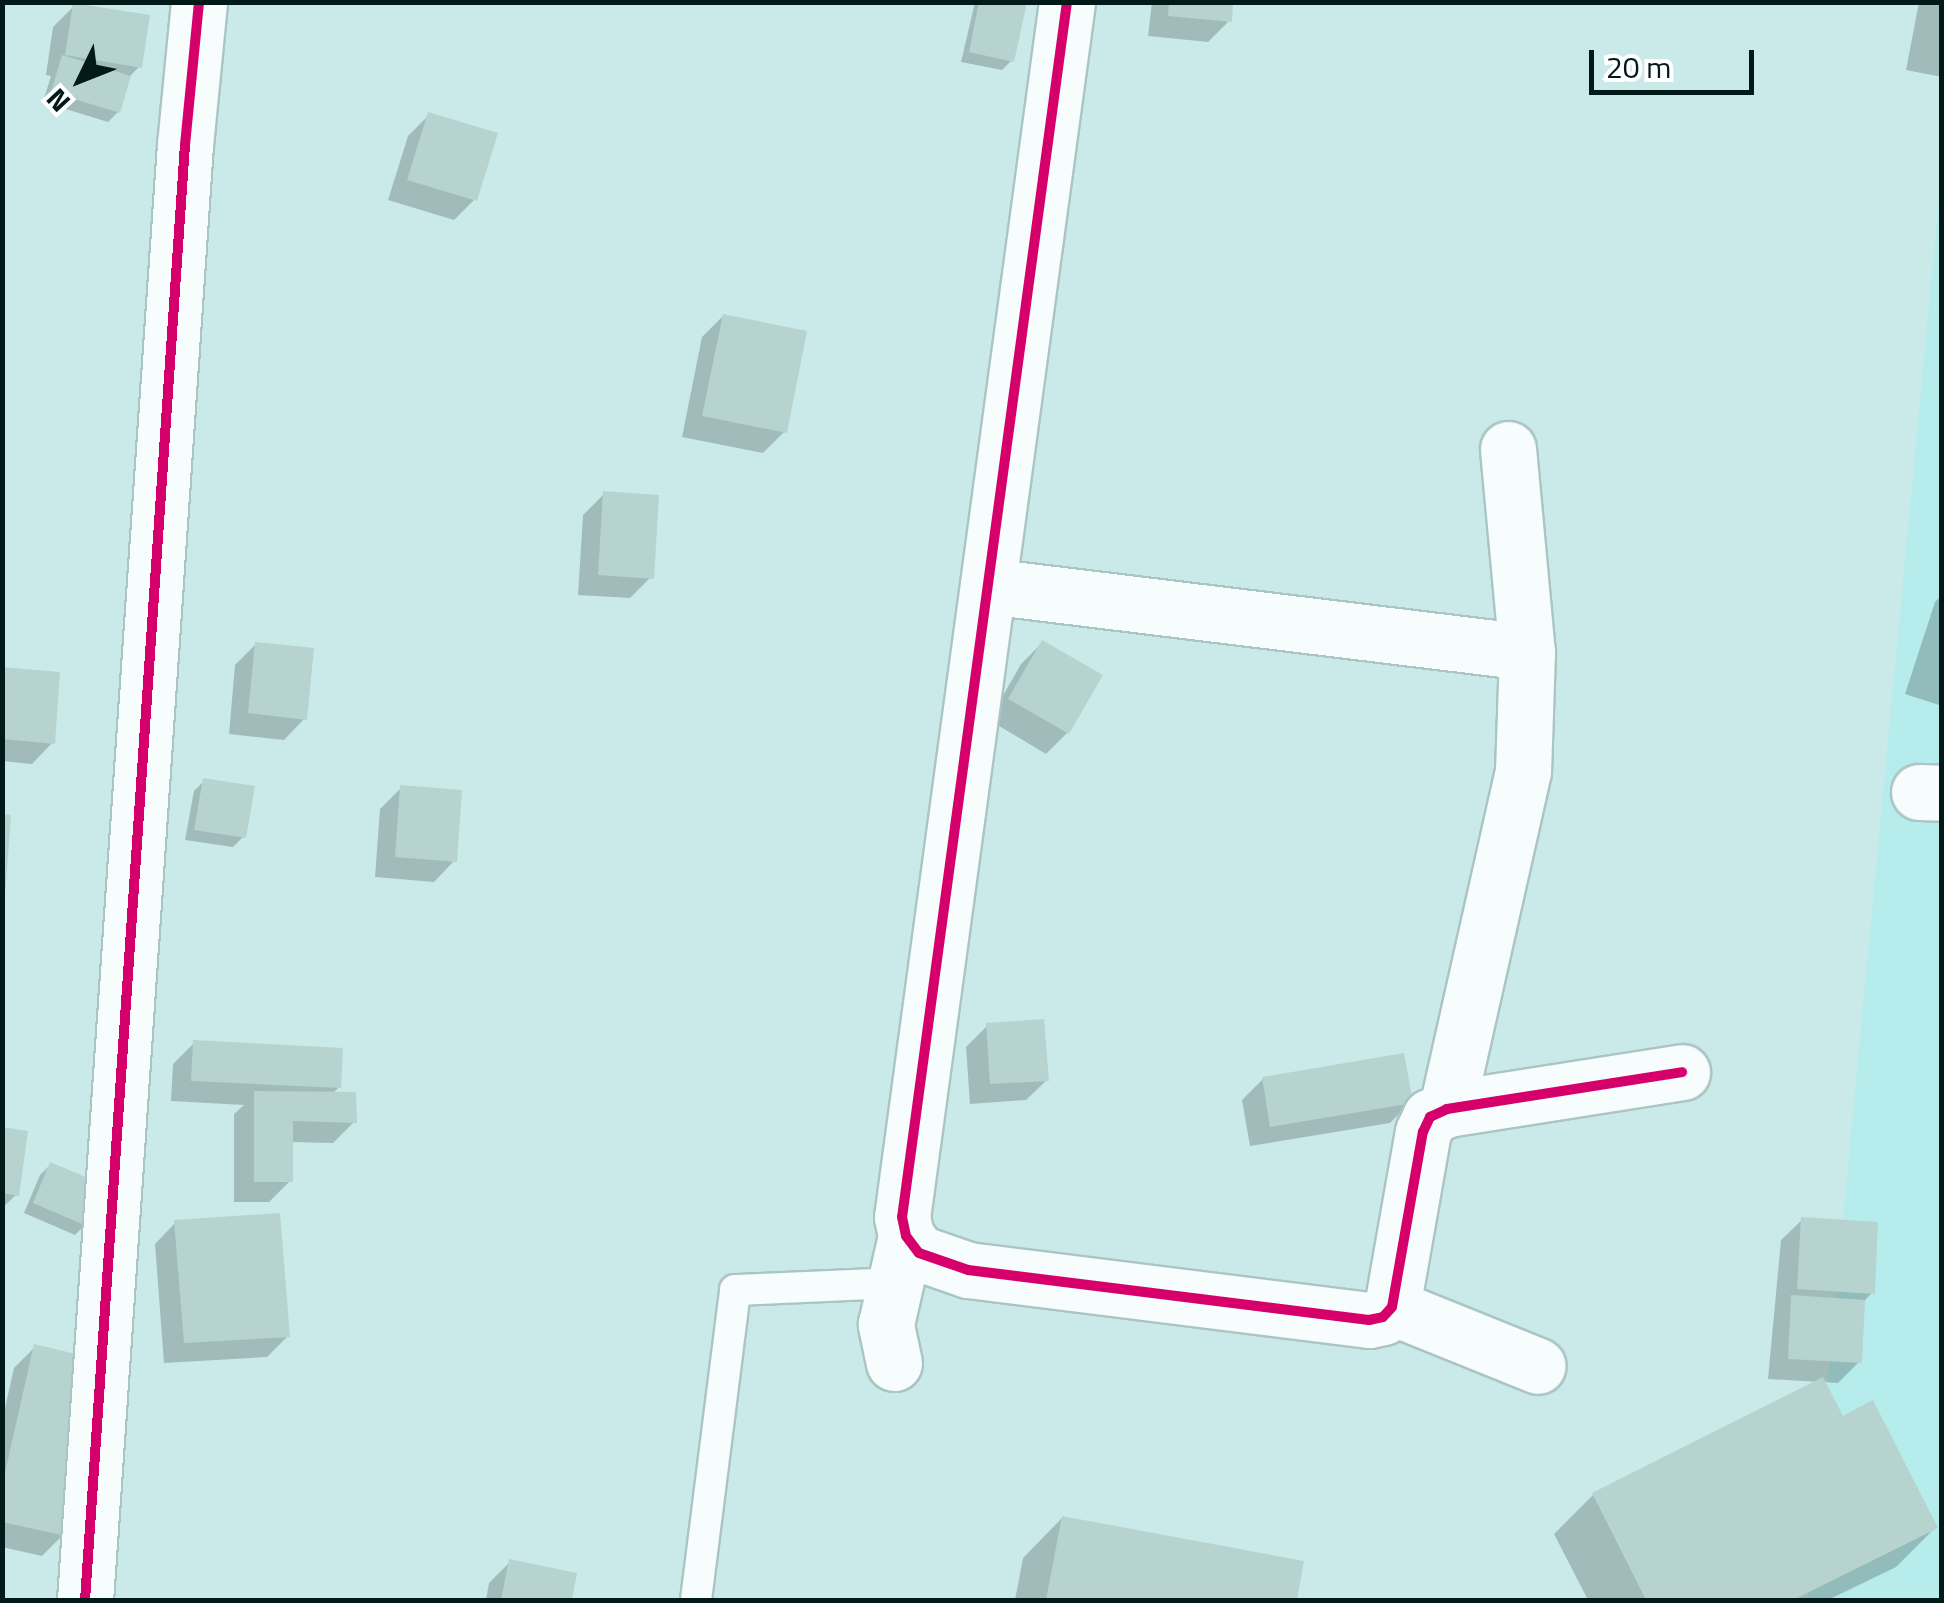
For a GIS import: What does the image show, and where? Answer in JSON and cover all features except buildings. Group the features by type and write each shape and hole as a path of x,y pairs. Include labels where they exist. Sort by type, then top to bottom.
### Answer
{"street":[{"path":"85,1600 185,145 199,2"},
{"path":"894,1363 886,1324 900,1260 902,1217 988,586 1076,11"},
{"path":"1447,1109 1524,770 1527,652 1508,449"},
{"path":"988,586 1527,652"},
{"path":"900,1260 919,1253 968,1270 1369,1320 1383,1317 1392,1307 1423,1132 1430,1117 1447,1109 1682,1072"},
{"path":"1392,1307 1538,1366"}],"lane":[{"path":"696,1600 736,1290 900,1260"}],"shaded area":[{"path":"1941,177 1941,1600 1807,1600"}],"cycle path":[{"path":"85,1600 185,145 199,2"},
{"path":"1067,2 902,1217 906,1236 919,1253 968,1270 1369,1320 1383,1317 1392,1307 1423,1132 1430,1117 1447,1109 1682,1072"}]}
